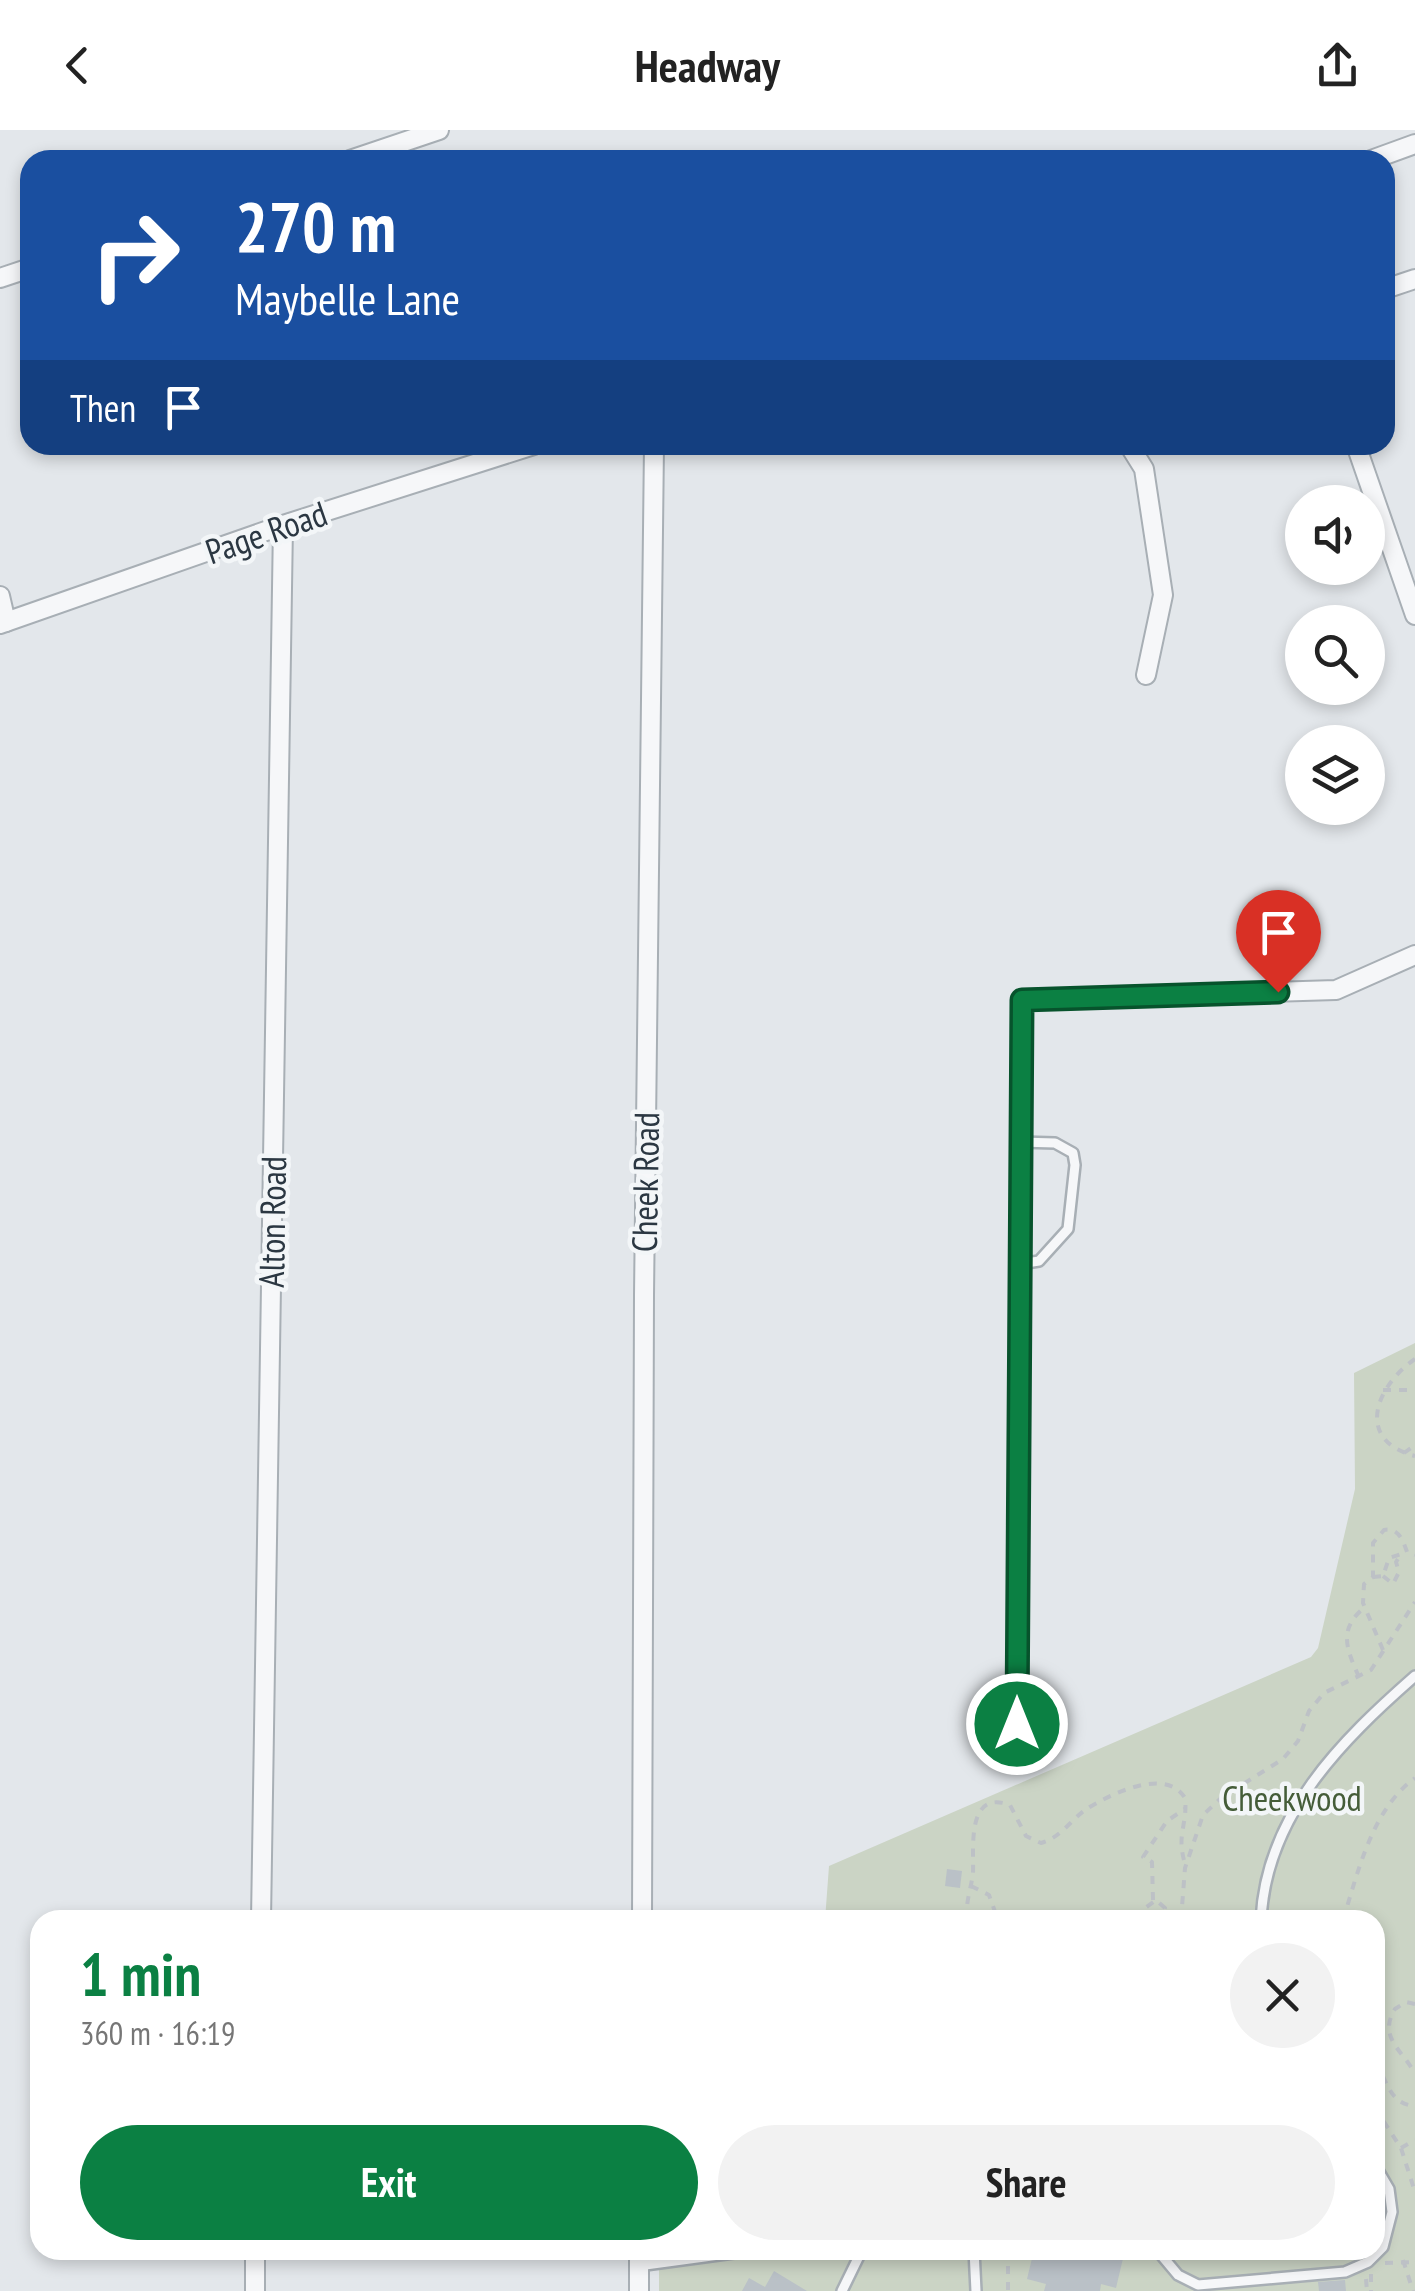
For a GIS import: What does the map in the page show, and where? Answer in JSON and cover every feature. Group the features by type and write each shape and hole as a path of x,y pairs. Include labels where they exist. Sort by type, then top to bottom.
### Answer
{"street":[{"path":"380,150 439,130"},
{"name":"Page Road","path":"3,623 283,524 502,455"},
{"name":"Cheek Road","path":"642,1910 644,1295 654,455"},
{"path":"1135,455 1144,468 1163,595 1146,675"},
{"path":"1359,455 1415,615"},
{"name":"Alton Road","path":"261,1910 283,524"},
{"path":"0,596 3,623"},
{"path":"1016,1761 1022,1000 1336,990 1415,955"},
{"path":"255,2291 256,2260"},
{"path":"638,2291 639,2260"}],"lane":[{"path":"1020,1142 1062,1145 1073,1152 1075,1165 1068,1229 1039,1261 1020,1264"},
{"path":"1263,1910 1269,1876 1296,1803 1345,1742 1415,1676"},
{"path":"1385,2182 1392,2212 1385,2239"},
{"path":"842,2291 857,2260"},
{"path":"974,2260 976,2291"},
{"path":"1163,2260 1191,2288 1345,2272 1370,2260"}],"path":[{"path":"1415,1359 1382,1390 1378,1408 1379,1428 1388,1442 1415,1456"},
{"path":"1382,1390 1415,1390"},
{"path":"1404,1453 1415,1446"},
{"path":"1373,1578 1372,1546 1384,1530 1397,1532 1405,1552"},
{"path":"1384,1650 1365,1607 1362,1588 1373,1578 1383,1576 1393,1584 1399,1572 1396,1562 1405,1552"},
{"path":"1383,1576 1387,1560 1405,1552 1415,1555"},
{"path":"1182,1910 1186,1866 1197,1828 1207,1811 1283,1759 1298,1741 1309,1711 1324,1693 1371,1670 1415,1602"},
{"path":"1360,1678 1345,1636 1349,1622 1365,1607"},
{"path":"1407,1611 1415,1616"},
{"path":"1347,1910 1381,1818 1400,1791 1415,1778"},
{"path":"968,1910 974,1820 992,1804 1010,1805 1026,1836 1041,1843 1053,1839 1098,1803 1142,1786 1174,1786 1184,1793 1186,1808 1179,1840 1186,1866"},
{"path":"1153,1900 1152,1862 1143,1857 1167,1821 1186,1808"},
{"path":"971,1886 989,1895 994,1910"},
{"path":"1147,1910 1145,1906 1153,1900"},
{"path":"1153,1900 1160,1902 1163,1910"},
{"path":"1415,2004 1406,2002 1395,2009 1389,2029 1395,2050 1415,2074"},
{"path":"1385,2081 1393,2097 1403,2105 1415,2106"},
{"path":"1385,2124 1400,2148 1415,2192"},
{"path":"1400,2148 1415,2140"},
{"path":"1008,2260 1008,2291"},
{"path":"1372,2291 1371,2272 1375,2267 1402,2260 1415,2262"},
{"path":"1402,2260 1413,2291"}],"green space":[{"name":"Cheekwood","path":"1415,1343 1415,2291 659,2291 659,2260 1385,2260 1385,1910 826,1910 829,1866 1311,1657 1318,1648 1355,1489 1354,1373"}],"building":[{"path":"947,1869 962,1871 960,1888 945,1886"},
{"path":"1032,2260 1123,2260 1116,2288 1101,2284 1100,2291 1044,2291 1046,2284 1027,2279"},
{"path":"774,2271 807,2291 742,2291 749,2278 765,2287"},
{"path":"1345,2280 1346,2291 1319,2291 1318,2282"}],"route":[{"path":"1017,1724 1022,1000 1278,992"}]}
